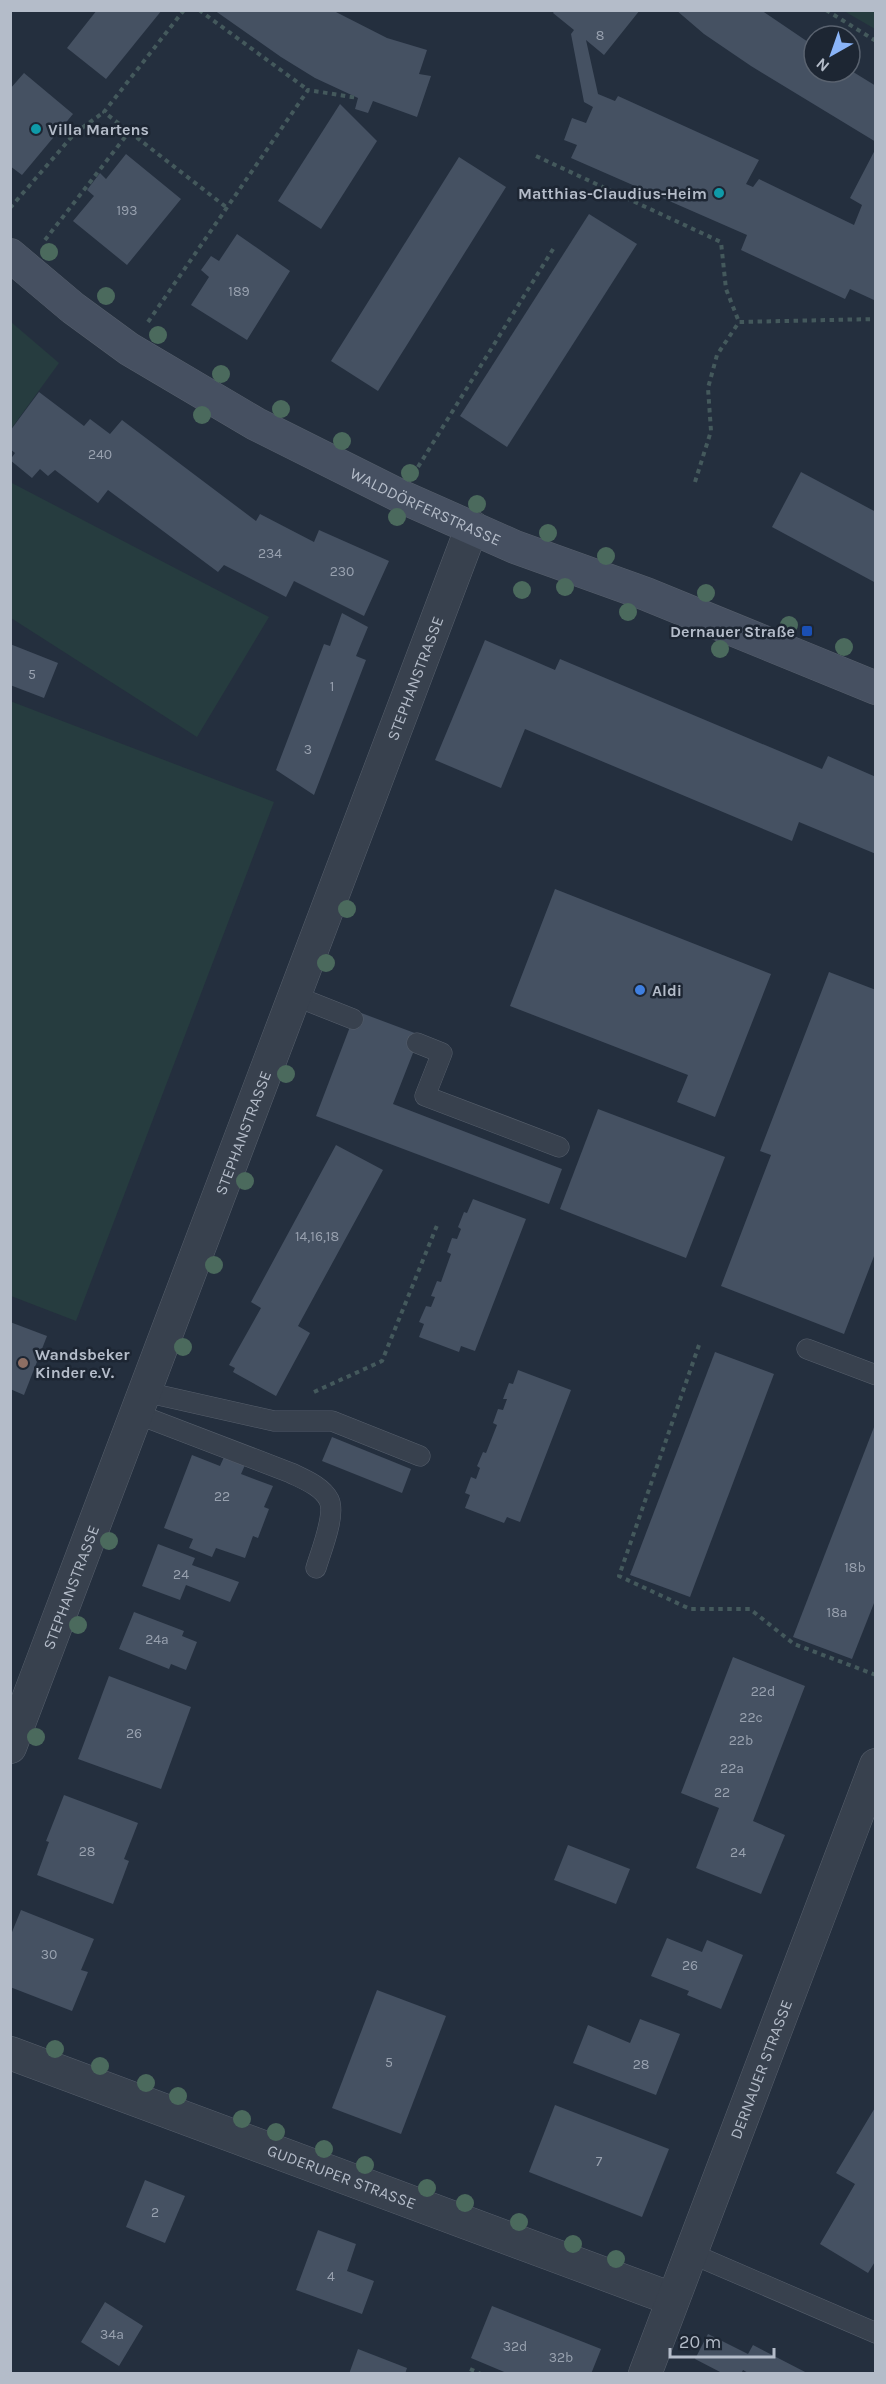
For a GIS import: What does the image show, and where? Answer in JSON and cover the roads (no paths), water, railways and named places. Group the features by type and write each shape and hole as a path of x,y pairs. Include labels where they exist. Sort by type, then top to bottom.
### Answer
{"street":[{"name":"WALDDÖRFERSTRASSE","path":"17,261 129,350 256,424 400,496 515,547 645,594 876,688"},
{"name":"STEPHANSTRASSE","path":"12,1740 472,528"},
{"name":"DERNAUER STRASSE","path":"645,2373 876,1765"},
{"name":"GUDERUPER STRASSE","path":"10,2053 672,2299"}],"lane":[{"path":"295,996 353,1019"},
{"path":"417,1043 442,1053 425,1096 559,1147"},
{"path":"807,1349 876,1375"},
{"path":"141,1403 274,1421 332,1421 420,1456"},
{"path":"141,1403 315,1485 329,1500 331,1516 316,1568"},
{"path":"690,2253 876,2333"}],"place":[{"name":"Villa Martens","path":"36,129"},
{"name":"Matthias-Claudius-Heim","path":"719,193"},
{"name":"Dernauer Straße","path":"807,631"},
{"name":"Aldi","path":"640,990"},
{"name":"Wandsbeker Kinder e.V.","path":"23,1363"}]}
